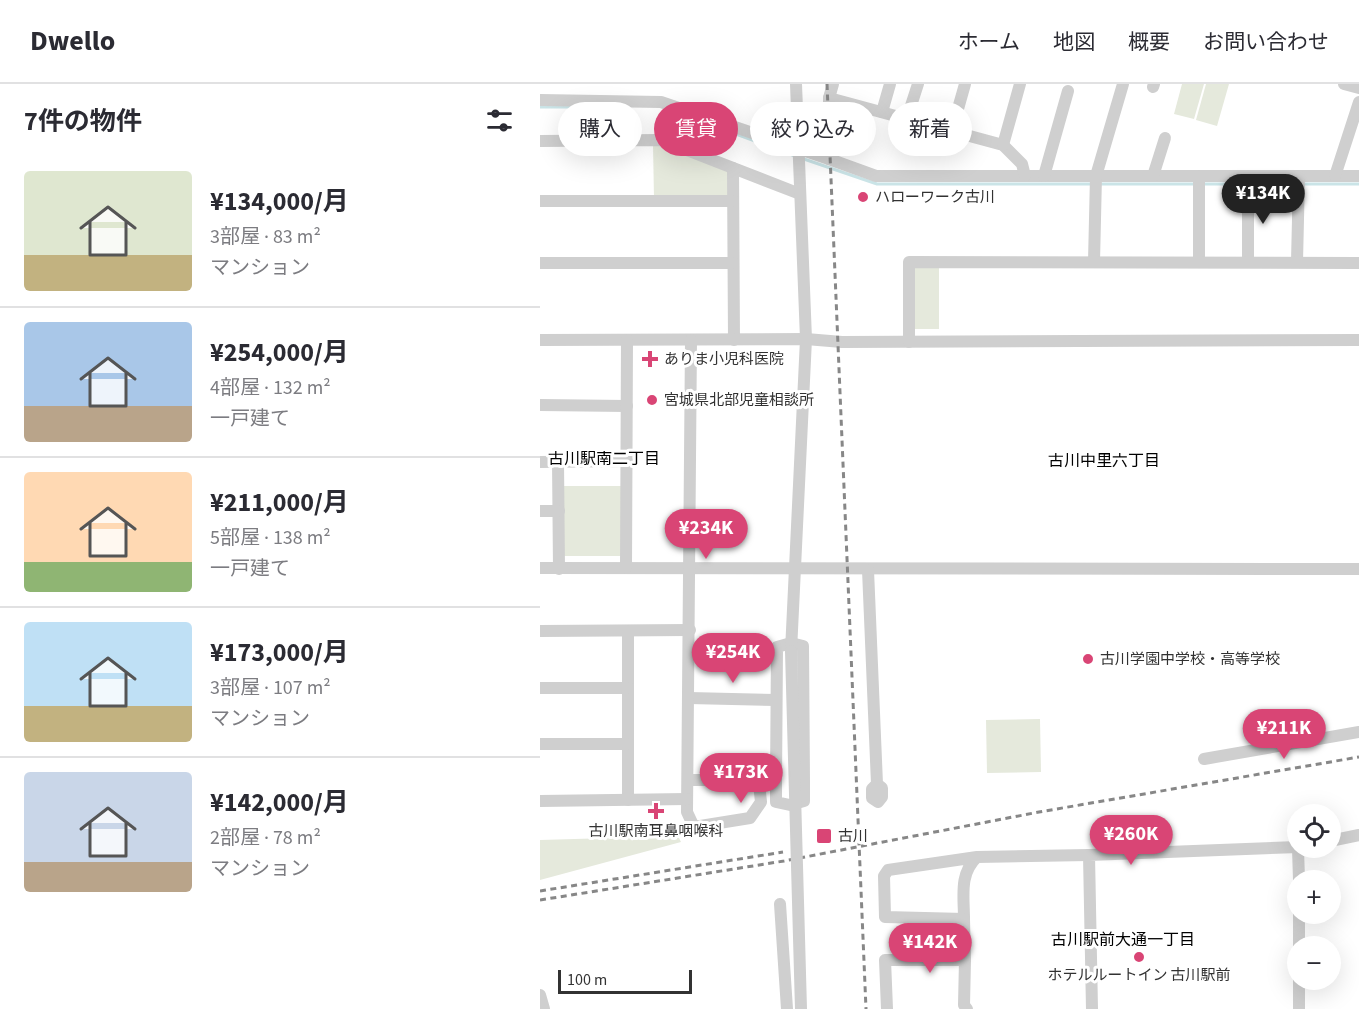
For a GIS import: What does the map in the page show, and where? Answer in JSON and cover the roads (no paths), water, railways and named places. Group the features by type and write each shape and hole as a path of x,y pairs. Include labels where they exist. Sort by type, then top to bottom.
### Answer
{"street":[{"path":"830,159 829,98 833,84"},
{"path":"882,112 890,84"},
{"path":"912,102 918,84"},
{"path":"960,102 965,84"},
{"path":"1003,145 1020,84"},
{"path":"1094,262 1096,181 1123,84"},
{"path":"1344,84 1359,88"},
{"path":"793,85 794,102"},
{"path":"1044,176 1068,91"},
{"path":"829,98 888,113"},
{"path":"540,100 662,102 750,135"},
{"path":"1335,176 1359,102"},
{"path":"972,136 1003,145 1022,164 1025,176"},
{"path":"1153,176 1165,138"},
{"path":"540,141 661,140 800,194"},
{"path":"799,156 806,339 791,647 801,1009"},
{"path":"811,156 830,159 876,176 1044,176 1096,181 1153,176 1199,182 1299,182 1335,176 1359,176"},
{"path":"733,168 734,339"},
{"path":"1199,182 1199,262"},
{"path":"1248,182 1248,262"},
{"path":"1297,262 1299,182"},
{"path":"540,201 733,201"},
{"path":"909,342 909,262 1359,263"},
{"path":"540,263 733,263"},
{"path":"540,340 806,339 842,342 909,342 1359,340"},
{"path":"626,568 627,340"},
{"path":"688,780 752,780 759,783 761,802 750,818 694,827 687,812 691,340"},
{"path":"540,405 627,406"},
{"path":"558,461 559,569"},
{"path":"540,462 627,461"},
{"path":"540,511 559,511"},
{"path":"540,568 1359,569"},
{"path":"868,570 877,784"},
{"path":"540,631 690,630"},
{"path":"628,631 628,800"},
{"path":"803,646 804,801 790,806 777,802 776,700 777,647 791,647 803,646"},
{"path":"540,688 628,688"},
{"path":"689,698 776,700"},
{"path":"1204,759 1359,732"},
{"path":"540,744 628,744"},
{"path":"540,801 687,799"},
{"path":"1341,839 1359,835"},
{"path":"964,919 885,917 884,876 888,870 977,857 1287,847"},
{"path":"1089,855 1092,1009"},
{"path":"967,1009 964,1005 964,875 968,866 977,857"},
{"path":"780,904 787,1009"},
{"path":"887,1009 885,960 965,960"},
{"path":"1299,990 1299,1009"},
{"path":"540,995 544,1009"}],"waterway":[{"path":"540,107 558,107"},
{"path":"738,135 750,139"},
{"path":"801,158 877,184 1093,184"},
{"path":"1100,184 1195,184"},
{"path":"1202,184 1243,184"},
{"path":"1250,184 1294,184"},
{"path":"1301,184 1359,184"}],"railway":[{"path":"827,84 866,1009"},
{"path":"540,900 784,861 1039,812 1359,757"},
{"path":"540,891 783,852"}],"place":[{"name":"ハローワーク古川","path":"863,197"},
{"name":"ありま小児科医院","path":"650,359"},
{"name":"宮城県北部児童相談所","path":"652,400"},
{"name":"古川学園中学校・高等学校","path":"1088,659"},
{"name":"古川駅南耳鼻咽喉科","path":"656,811"},
{"name":"古川","path":"824,836"},
{"name":"ホテルルートイン 古川駅前","path":"1139,957"}],"district":[{"name":"古川駅南二丁目","path":"604,458"},
{"name":"古川中里六丁目","path":"1104,460"},
{"name":"古川駅前大通一丁目","path":"1123,939"}]}
